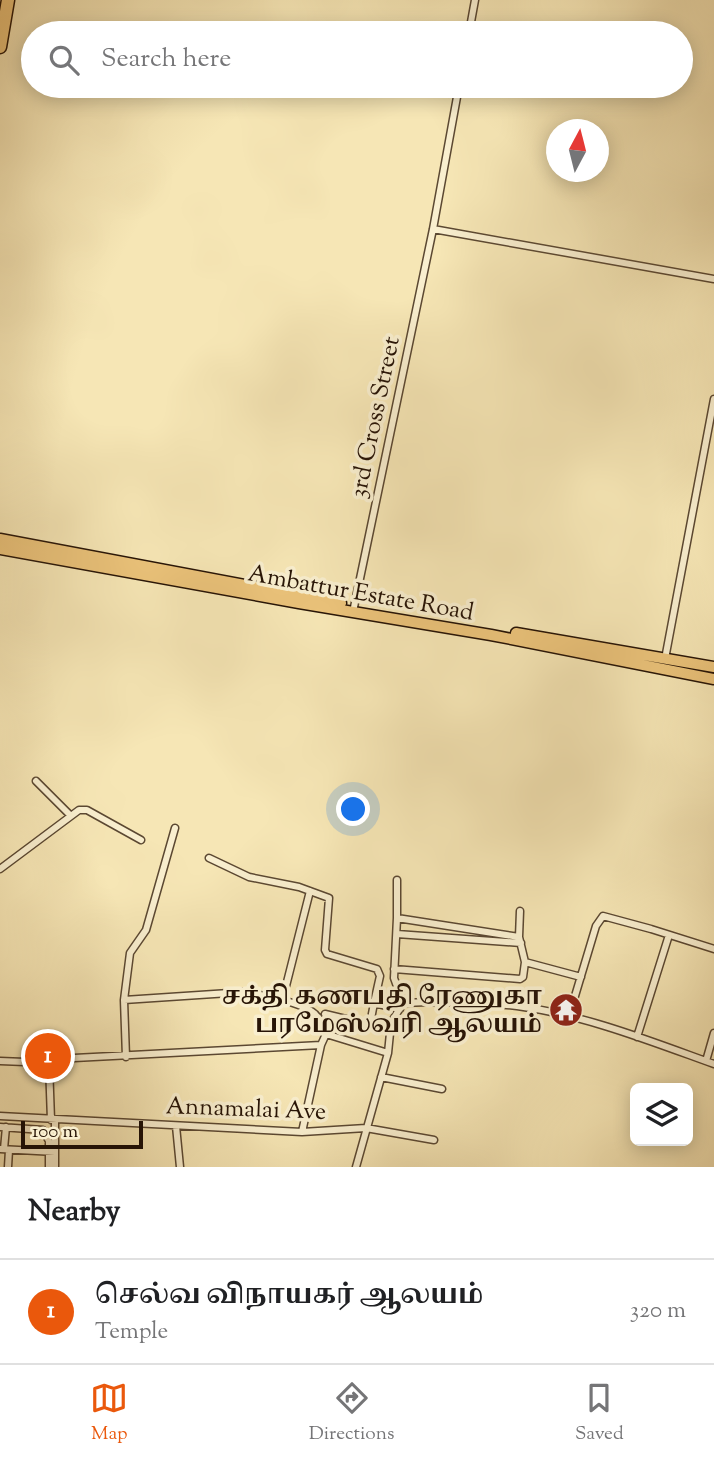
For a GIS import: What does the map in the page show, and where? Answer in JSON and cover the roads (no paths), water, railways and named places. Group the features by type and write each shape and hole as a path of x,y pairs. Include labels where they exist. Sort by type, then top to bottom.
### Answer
{"highway":[{"path":"0,47 8,0"}],"main road":[{"name":"Ambattur Estate Road","path":"0,539 491,635 664,664 714,667"},
{"name":"Ambattur Estate Road","path":"0,549 353,609"},
{"name":"Ambattur Estate Road","path":"664,664 714,679"}],"street":[{"path":"471,21 475,0"},
{"name":"3rd Cross Street","path":"353,609 433,229 457,98"},
{"path":"433,229 714,279"},
{"path":"664,664 714,399"},
{"path":"36,781 70,816"},
{"path":"0,869 79,810 87,810 141,840"},
{"path":"126,1057 124,999 130,953 146,930 175,828"},
{"path":"209,858 249,877 326,895 330,901 325,950 327,954 379,971 380,976 371,1019 367,1024 325,1014"},
{"path":"397,880 394,969 402,1006"},
{"path":"286,986 310,891"},
{"path":"394,969 520,979 523,977 525,962 520,940 520,911"},
{"path":"571,1018 572,1006 596,926 603,916 714,949"},
{"path":"397,918 520,940"},
{"path":"397,934 520,940"},
{"path":"637,1037 669,934"},
{"path":"525,962 581,977"},
{"path":"124,999 244,992 260,995 282,1000 314,1013 326,1034 388,1053"},
{"path":"374,1003 402,1006 428,1002 517,1006 637,1037 714,1064"},
{"path":"356,1167 388,1053 391,1023 402,1006"},
{"path":"706,1061 714,1033"},
{"path":"302,1132 321,1045 326,1034"},
{"path":"0,1061 50,1063 55,1059 321,1045"},
{"path":"49,1167 53,1120 50,1063"},
{"path":"381,1077 442,1089"},
{"name":"Annamalai Ave","path":"0,1116 302,1132 366,1128 433,1140"},
{"path":"176,1126 180,1167"},
{"path":"8,1167 3,1127 43,1130 55,1167"},
{"path":"4,1149 52,1152"}],"place":[{"name":"சக்தி கணபதி ரேணுகா பரமேஸ்வரி ஆலயம்","path":"566,1010"},
{"name":"செல்வ விநாயகர் ஆலயம்","path":"48,1056"}]}
